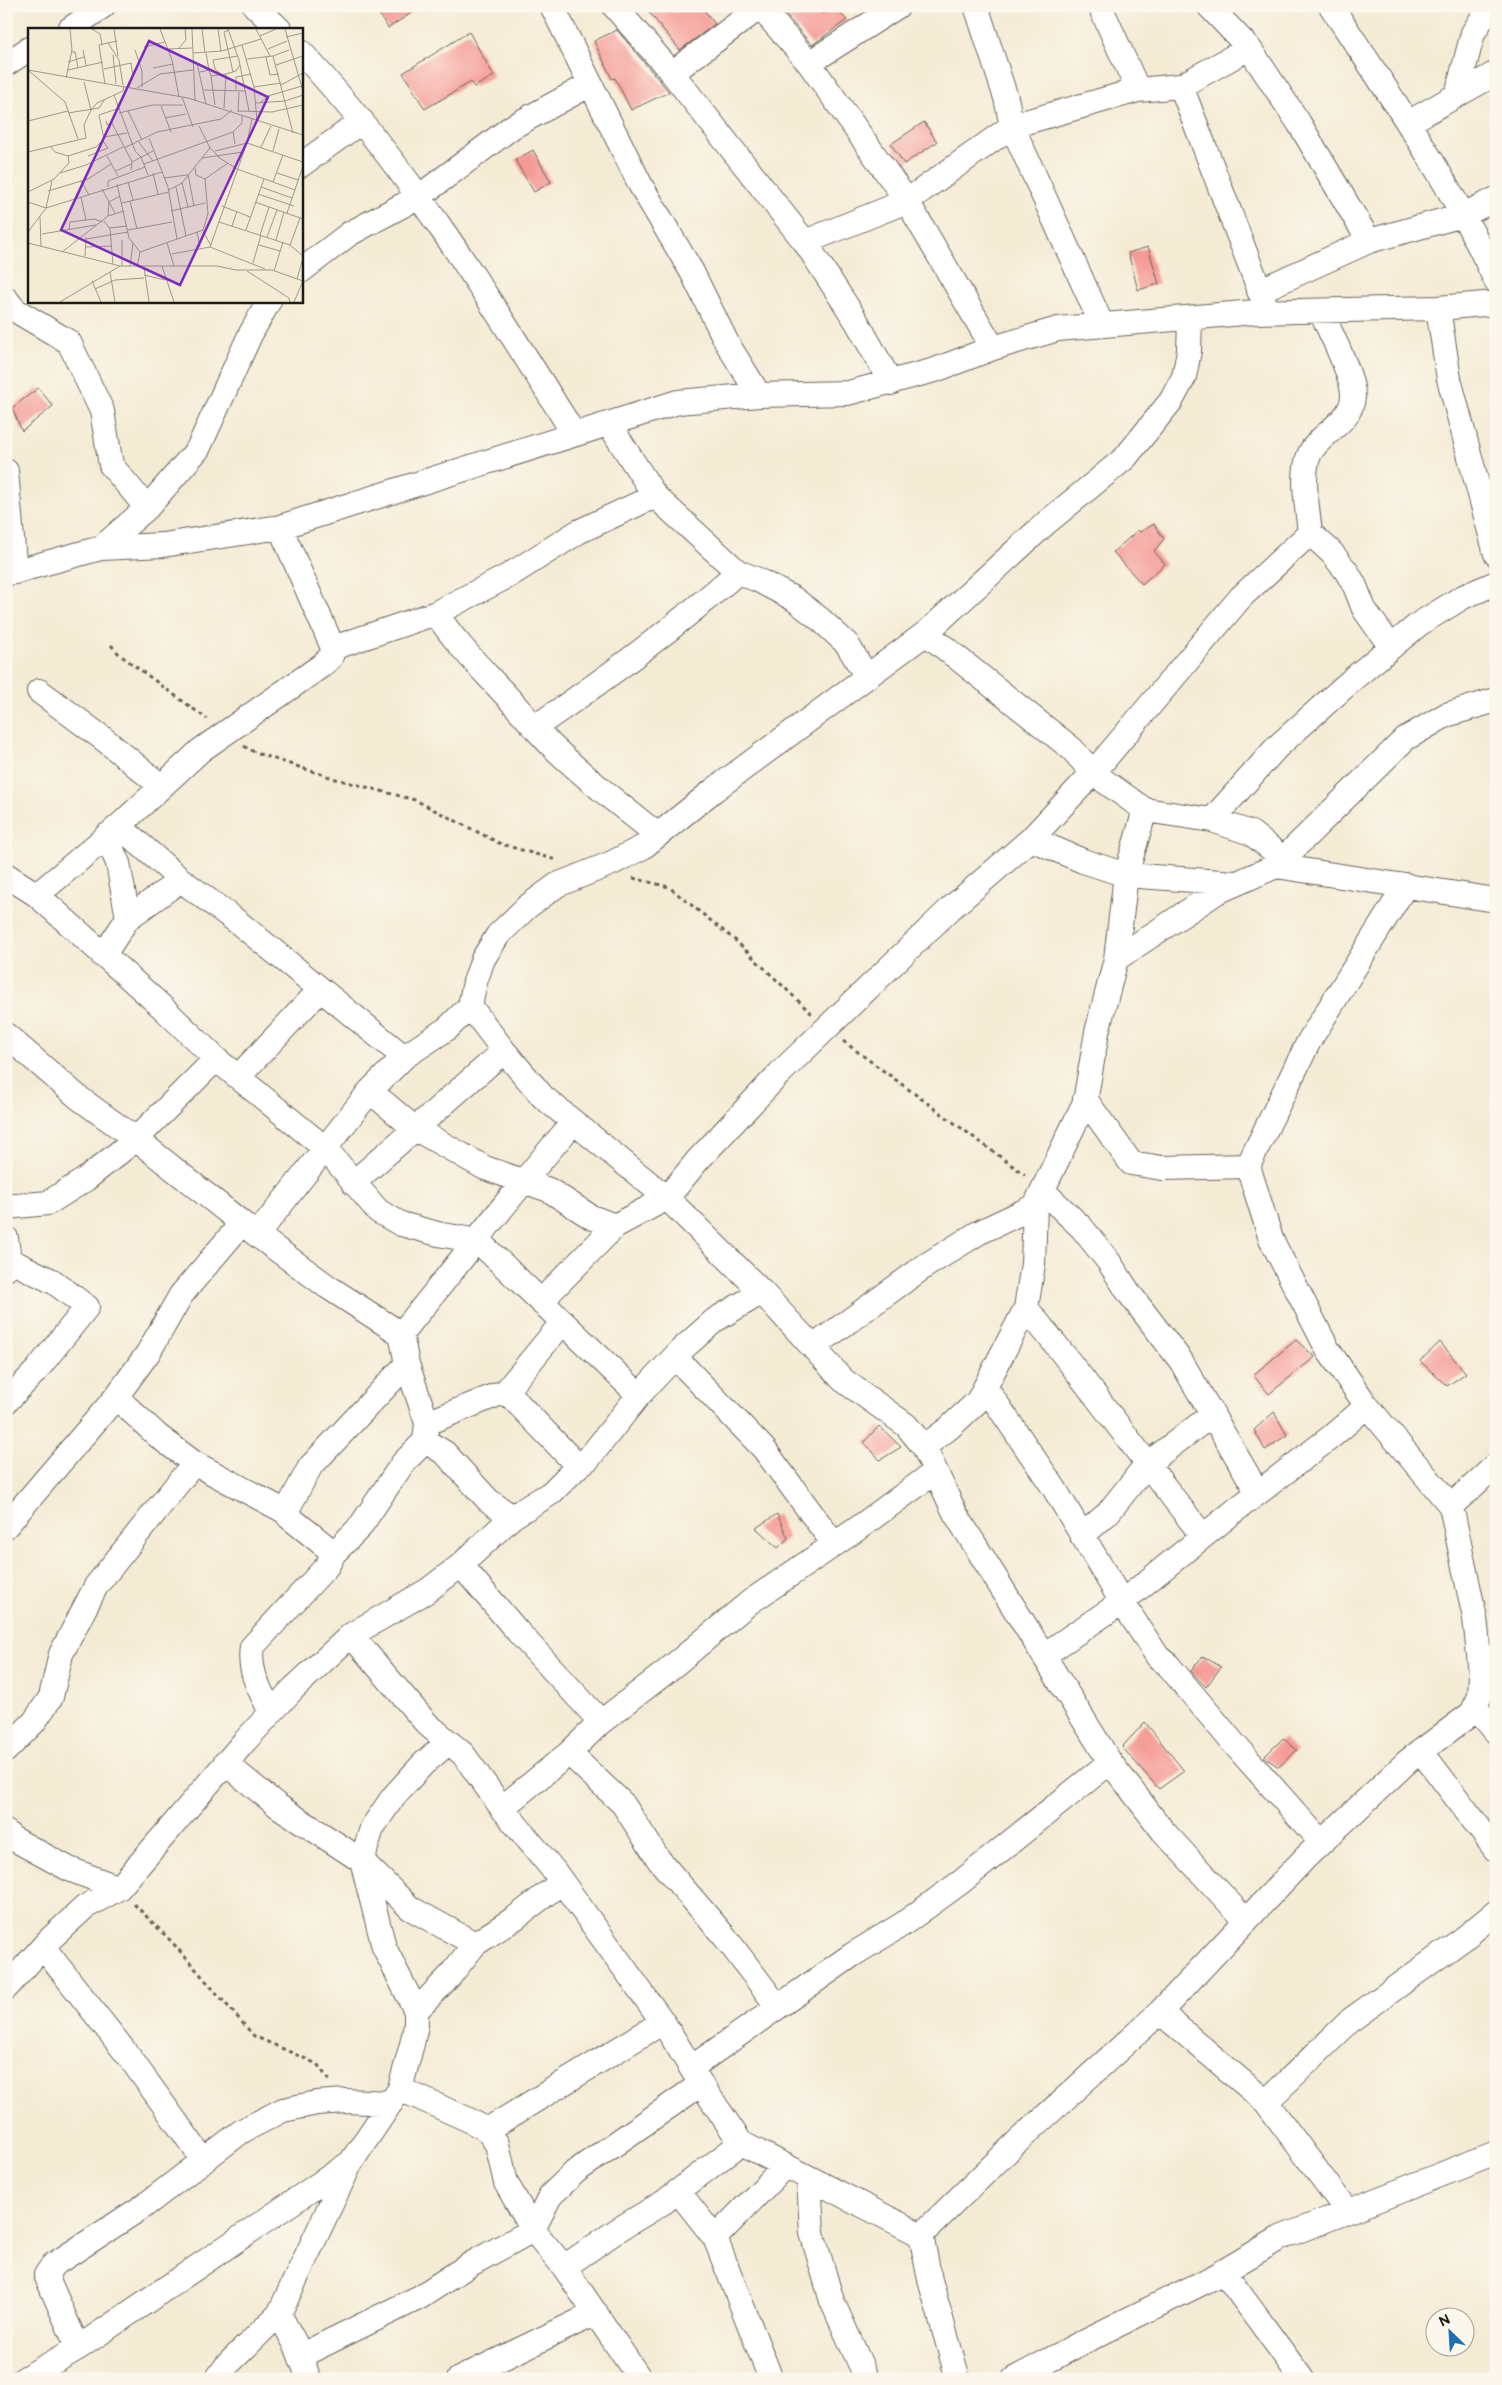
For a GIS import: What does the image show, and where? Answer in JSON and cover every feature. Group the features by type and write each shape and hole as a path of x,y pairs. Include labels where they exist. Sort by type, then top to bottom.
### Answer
{"street":[{"path":"71,28 103,6"},
{"path":"255,6 278,28"},
{"path":"552,6 641,186 692,272 727,342 759,395"},
{"path":"614,6 672,73 805,242 857,322 891,383"},
{"path":"809,63 898,6"},
{"path":"976,6 1006,98 1012,126 1102,326"},
{"path":"1100,6 1138,90"},
{"path":"1209,6 1249,48 1299,123 1369,241"},
{"path":"1331,6 1408,123 1463,215 1496,281"},
{"path":"1457,94 1473,33 1490,6"},
{"path":"672,73 760,7 809,63 907,201 993,348"},
{"path":"805,242 907,201 1012,126 1138,90 1181,86 1249,48"},
{"path":"6,64 28,50"},
{"path":"302,53 362,121 420,196 497,311 574,434"},
{"path":"1408,123 1496,73"},
{"path":"302,270 349,234 420,196 512,128 589,84"},
{"path":"1181,86 1259,291 1269,312"},
{"path":"302,164 362,121"},
{"path":"1259,291 1369,241 1463,215 1496,199"},
{"path":"6,299 16,310 69,342 102,411 111,465 147,508"},
{"path":"101,548 147,508 198,449 250,335 267,302"},
{"path":"6,472 11,573 101,548 163,544 280,527 334,512 425,480 678,402 759,395 848,393 935,370 993,348 1058,329 1269,312 1438,308 1496,303"},
{"path":"1438,308 1450,379 1496,554"},
{"path":"1321,312 1350,382 1353,399 1351,408 1345,417 1316,445 1307,462 1306,492 1310,533 1331,552 1347,572 1364,609 1391,647"},
{"path":"6,1526 116,1397 148,1353 181,1295 250,1229 326,1148 370,1091 404,1057 448,1028 470,1006 475,982 483,959 498,935 527,907 557,885 612,863 642,847 926,633 1046,523 1125,458 1172,400 1184,377 1189,351 1190,319"},
{"path":"609,424 655,496 738,572 794,599 821,620 847,644 867,677"},
{"path":"333,648 436,612 508,576 578,532 655,496"},
{"path":"37,895 112,831 201,750 321,666 331,657 333,648 280,527"},
{"path":"543,1304 551,1291 615,1226 667,1198 697,1161 779,1074 950,909 1031,839 1093,773 1241,597 1310,533"},
{"path":"535,727 618,671 685,619 738,572"},
{"path":"1212,820 1277,747 1391,647 1441,610 1463,597 1496,583"},
{"path":"436,612 450,636 550,744 598,787 658,835"},
{"path":"926,633 1072,749 1093,773 1144,810 1212,820 1251,833 1280,863 1496,900"},
{"path":"40,691 105,740 161,786"},
{"path":"1116,959 1217,892 1280,863 1405,739 1446,715 1496,700"},
{"path":"924,1447 978,1401 1026,1308 1033,1264 1039,1198 1085,1099 1097,1032 1116,959 1126,875 1144,810"},
{"path":"112,831 239,924 404,1057"},
{"path":"112,831 128,918"},
{"path":"1031,839 1083,861 1126,875 1237,883"},
{"path":"6,875 37,895 162,1007 216,1059 326,1148 378,1211 401,1224 438,1234 478,1241 639,1396"},
{"path":"104,956 128,918 181,880"},
{"path":"922,2235 1017,2142 1160,2012 1322,1842 1421,1751 1476,1708 1480,1696 1481,1674 1475,1618 1451,1506 1367,1406 1328,1350 1271,1239 1248,1166 1309,1041 1406,886"},
{"path":"238,1077 320,990"},
{"path":"470,1006 504,1051 544,1097 573,1123 667,1198 762,1292 843,1380 867,1399 906,1425 924,1447 955,1513 1110,1762 1163,1831 1246,1921"},
{"path":"6,1034 79,1098 250,1229 328,1287 401,1334 407,1364 426,1432 488,1500 512,1518"},
{"path":"353,1183 504,1051"},
{"path":"6,1207 48,1203 86,1179 136,1140 216,1059"},
{"path":"370,1091 414,1128 485,1168 549,1190 591,1217 615,1226"},
{"path":"1085,1099 1131,1162 1162,1168 1248,1166"},
{"path":"401,1334 478,1241 523,1181 573,1123"},
{"path":"814,1347 925,1266 1039,1198"},
{"path":"1039,1198 1082,1228 1109,1262 1129,1293 1181,1361 1258,1493"},
{"path":"6,1402 36,1371 87,1307 54,1282 7,1256"},
{"path":"6,1988 43,1947 85,1907 119,1888 225,1763 293,1688 351,1635 427,1591 461,1565 512,1518 551,1493 578,1466 589,1458 639,1396 675,1358 715,1320 762,1292"},
{"path":"1026,1308 1078,1371 1146,1465 1203,1536"},
{"path":"271,1712 254,1680 250,1661 252,1647 321,1572 334,1553 360,1527 426,1432 506,1391 562,1323"},
{"path":"675,1358 764,1449 834,1544"},
{"path":"286,1512 310,1468 407,1364"},
{"path":"986,1388 1049,1480 1108,1580 1158,1657 1168,1665 1235,1745 1322,1842"},
{"path":"506,1391 578,1466"},
{"path":"116,1397 158,1436 194,1463 286,1512 289,1517 334,1553"},
{"path":"1044,1655 1097,1617 1122,1602 1203,1536 1331,1437 1367,1406"},
{"path":"1082,1536 1108,1513 1146,1465 1213,1414"},
{"path":"6,1750 34,1722 51,1698 61,1654 96,1586 194,1463"},
{"path":"1451,1506 1496,1465"},
{"path":"502,1808 569,1754 601,1722 667,1671 750,1602 935,1472"},
{"path":"461,1565 518,1632 601,1722"},
{"path":"1097,1617 1108,1580"},
{"path":"351,1635 427,1724 463,1754 502,1808 562,1882 663,2022 696,2076 741,2143 922,2235"},
{"path":"1476,1708 1496,1732"},
{"path":"217,2379 227,2365 279,2314 352,2162 396,2096 412,2044 416,2025 416,2011 384,1947 362,1861 372,1828 393,1797 423,1764 449,1742"},
{"path":"1421,1751 1496,1850"},
{"path":"569,1754 623,1804 659,1860 725,1937 778,2007"},
{"path":"300,2356 420,2297 469,2265 533,2230 550,2196 575,2172 696,2076 778,2007 852,1955 903,1924 961,1882 1110,1762"},
{"path":"225,1763 278,1806 362,1861 410,1908 475,1944"},
{"path":"6,1832 12,1838 69,1869 119,1888"},
{"path":"416,2011 449,1977 475,1944 515,1918 562,1882"},
{"path":"1266,2102 1352,2019 1463,1939 1496,1912"},
{"path":"43,1947 130,2058 204,2161"},
{"path":"1160,2012 1266,2102 1347,2211"},
{"path":"487,2130 663,2022"},
{"path":"78,2348 47,2280 46,2275 49,2269 144,2206 242,2132 283,2110 317,2103 396,2096 469,2120 487,2130 497,2144 506,2183 533,2230 564,2267 640,2379"},
{"path":"564,2267 678,2191 741,2143"},
{"path":"1014,2379 1040,2373 1085,2340 1223,2271 1280,2238 1496,2153"},
{"path":"24,2379 78,2348 352,2162"},
{"path":"715,2238 785,2166"},
{"path":"809,2178 812,2233 829,2293 867,2379"},
{"path":"678,2191 715,2238 771,2379"},
{"path":"922,2235 930,2280 958,2379"},
{"path":"1223,2271 1302,2379"},
{"path":"459,2379 596,2313"},
{"path":"279,2314 309,2379"}],"path":[{"path":"119,1888 172,1942 254,2036 317,2064 346,2101"}],"building":[{"path":"374,6 422,6 388,28"},
{"path":"644,6 701,6 715,24 680,50"},
{"path":"778,6 815,6 823,14 834,7 847,20 812,45"},
{"path":"617,30 669,92 631,110 615,78 612,79 594,41"},
{"path":"469,32 494,76 474,87 471,82 425,109 403,73"},
{"path":"924,122 937,142 904,164 891,144"},
{"path":"533,150 551,182 534,192 515,160"},
{"path":"1148,247 1159,284 1138,290 1128,253"},
{"path":"38,388 53,406 22,431 12,408"},
{"path":"1154,524 1164,539 1154,551 1165,564 1142,584 1113,552 1138,530 1140,532"},
{"path":"1296,1340 1315,1357 1269,1394 1253,1375"},
{"path":"1440,1342 1466,1373 1447,1386 1420,1361"},
{"path":"1274,1412 1287,1435 1265,1450 1254,1430"},
{"path":"879,1426 901,1447 880,1460 864,1442"},
{"path":"777,1514 788,1538 778,1548 756,1528"},
{"path":"1203,1656 1221,1667 1206,1687 1191,1671"},
{"path":"1145,1722 1184,1771 1159,1789 1122,1747"},
{"path":"1283,1738 1297,1750 1279,1767 1264,1757"}]}
